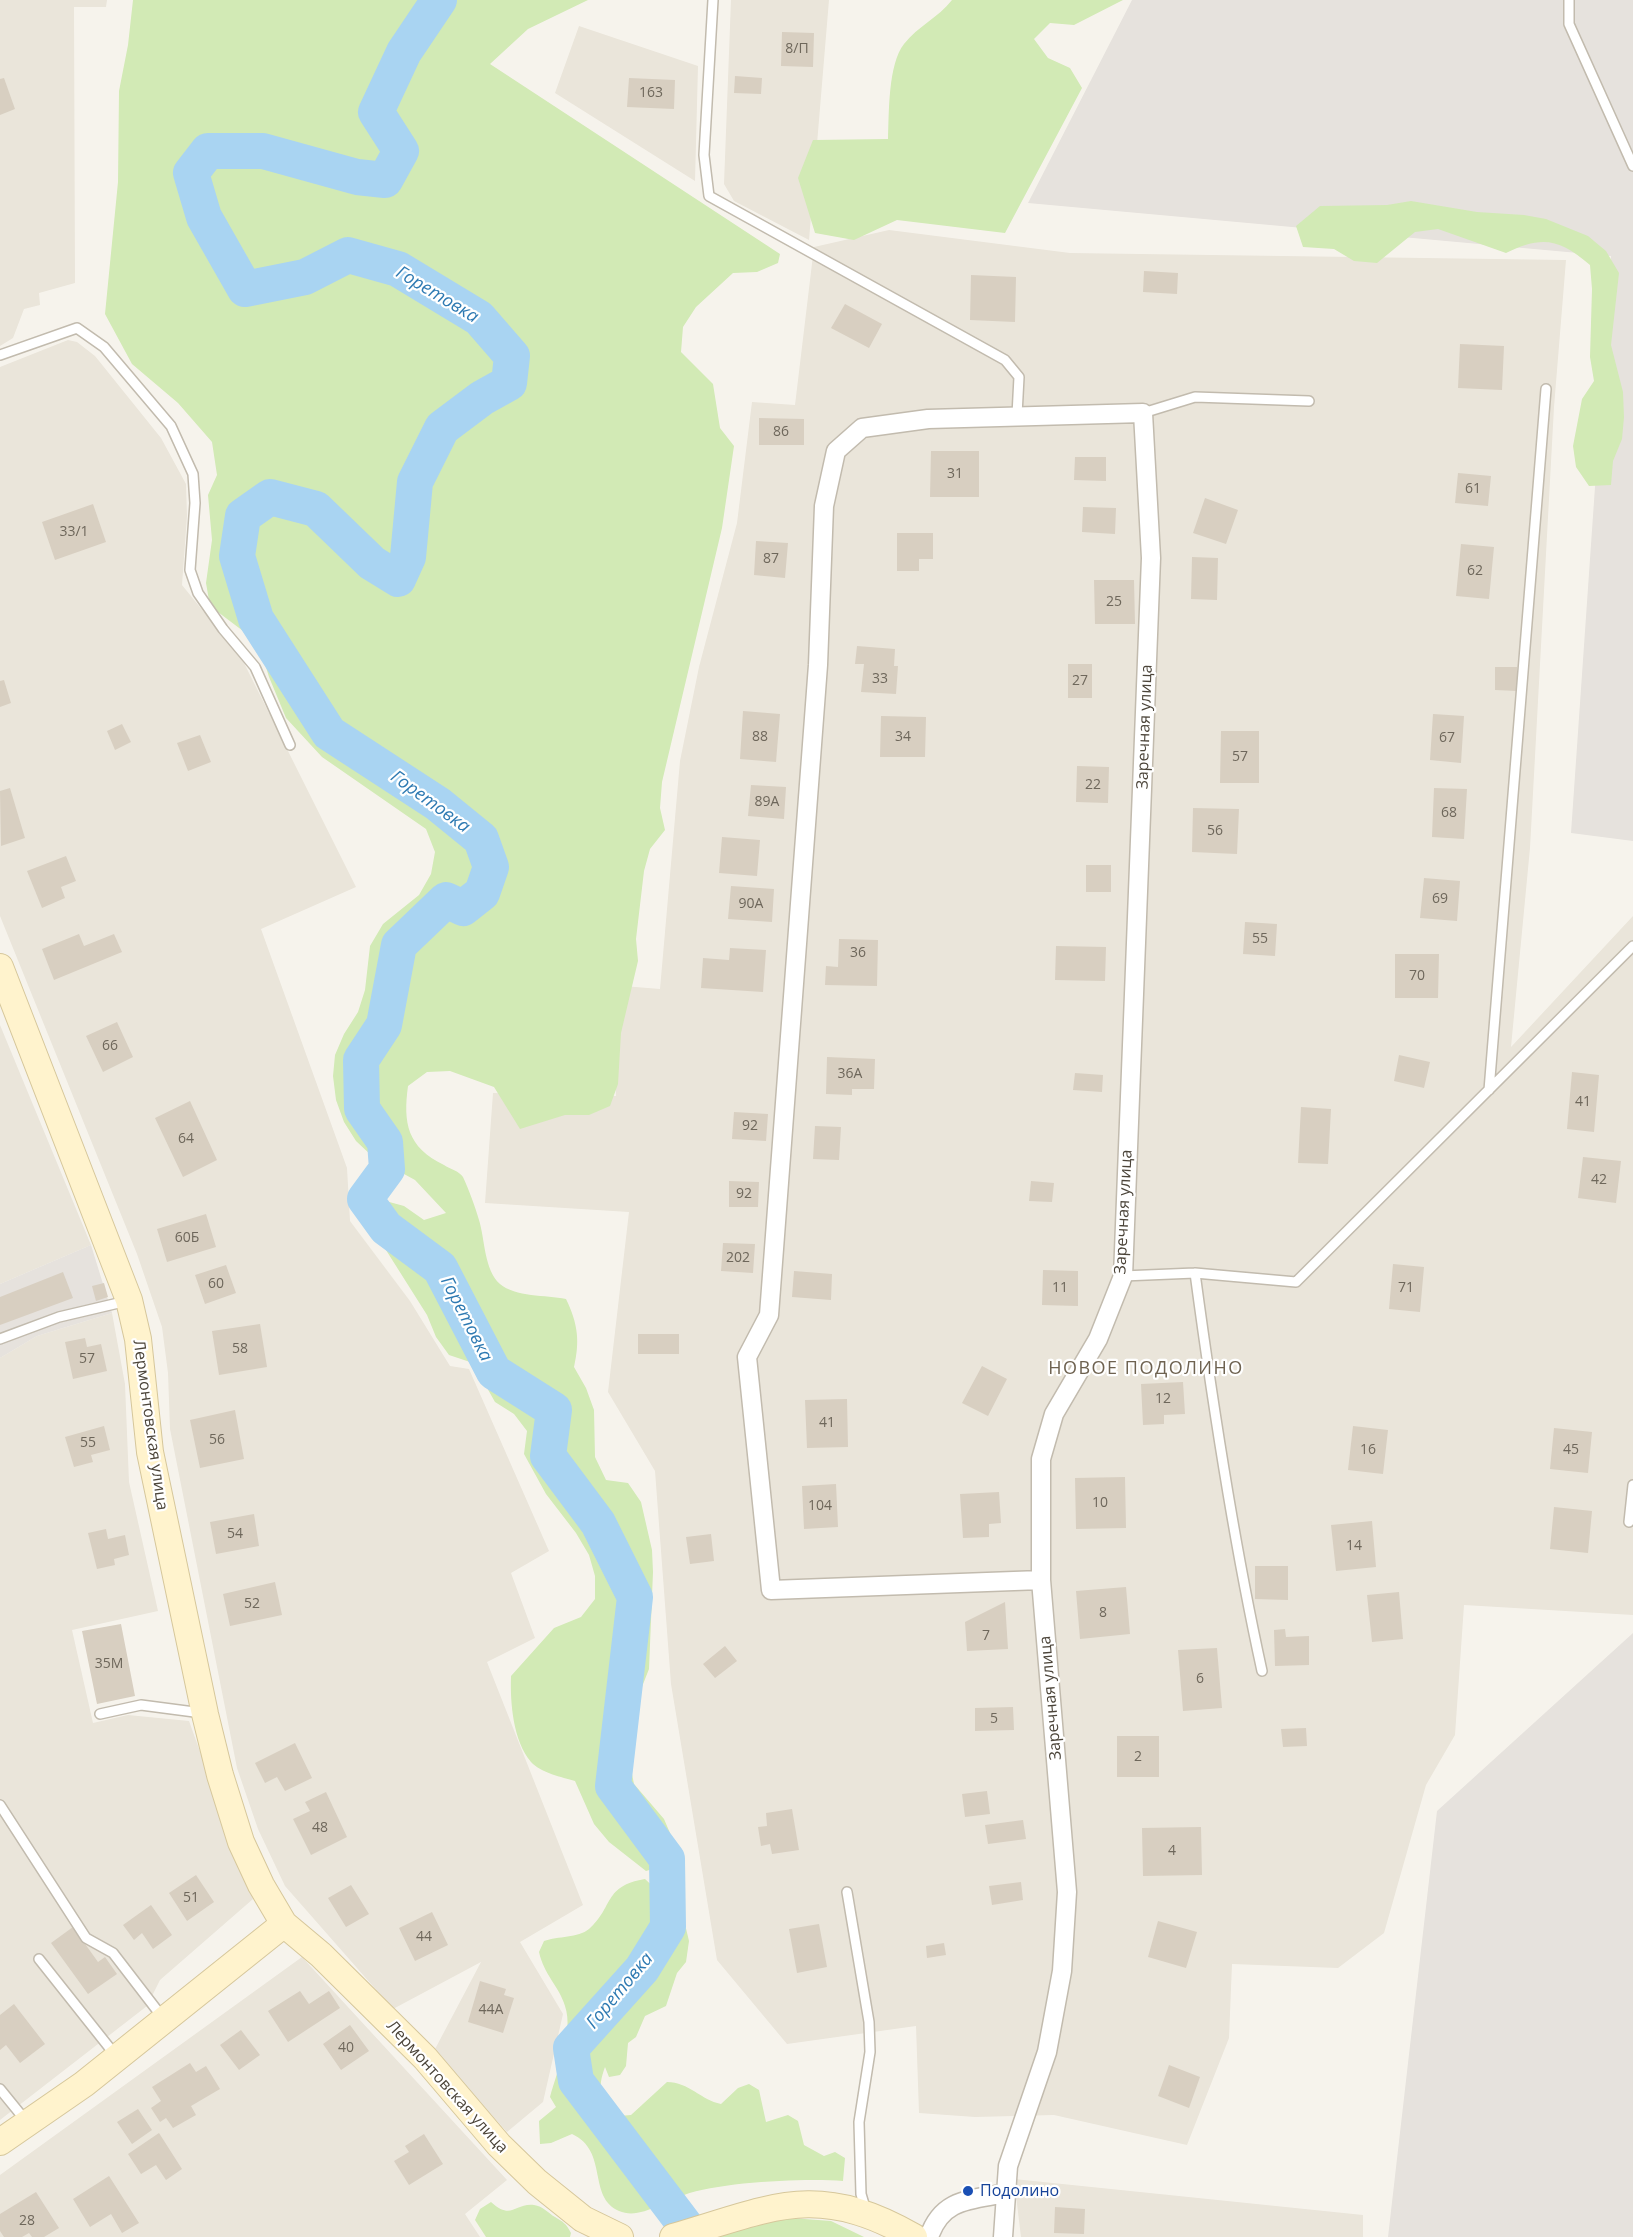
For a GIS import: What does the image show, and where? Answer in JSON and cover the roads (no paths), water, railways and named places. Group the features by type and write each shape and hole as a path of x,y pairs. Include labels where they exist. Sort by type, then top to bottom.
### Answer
{"street":[{"path":"1041,1580 771,1590 747,1357 768,1315 818,665 824,506 836,451 862,428 928,419 1143,413"},
{"name":"Заречная улица","path":"1002,2237 1008,2166 1047,2052 1062,1971 1067,1892 1041,1580 1041,1459 1054,1414 1098,1339 1123,1276 1151,558 1143,413"},
{"name":"Лермонтовская улица","path":"0,967 129,1300 138,1339 150,1452 204,1713 241,1842 261,1885 284,1924 321,1955 425,2058 499,2145 537,2182 583,2219 619,2237"},
{"path":"0,2142 117,2058 163,2018 284,1924"},
{"path":"929,2237 940,2214 955,2204 1006,2193"},
{"path":"673,2237 744,2214 796,2204 849,2207 867,2213 914,2237"}],"lane":[{"path":"713,0 704,155 709,196 1005,360 1018,377 1017,415"},
{"path":"1569,0 1569,24 1633,166"},
{"path":"0,355 76,328 104,347 171,426 193,474 195,502 190,570 198,593 223,629 255,667 290,745"},
{"path":"1489,1090 1546,389"},
{"path":"1143,413 1195,397 1309,401"},
{"path":"1123,1276 1195,1273 1296,1282 1633,946"},
{"path":"1195,1273 1215,1417 1245,1594 1262,1671"},
{"path":"0,1339 59,1317 129,1300"},
{"path":"1629,1522 1633,1485"},
{"path":"100,1714 141,1705 204,1713"},
{"path":"0,1805 86,1938 113,1953 163,2018"},
{"path":"847,1892 869,2022 870,2052 859,2122 861,2194 867,2213"},
{"path":"39,1959 117,2058"},
{"path":"0,2089 28,2122"}],"waterway":[{"name":"Горетовка","path":"439,0 404,52 376,112 401,151 385,180 357,177 263,151 208,151 191,173 204,217 245,289 305,277 348,255 398,269 479,318 512,356 509,383 482,398 442,428 415,482 408,557 398,579 372,563 316,509 270,497 243,516 237,556 256,619 329,733 438,804 481,839 491,867 482,893 463,908 446,900 399,945 384,1025 361,1060 362,1109 385,1142 387,1169 365,1199 386,1228 440,1268 494,1372 554,1410 548,1456 598,1523 635,1597 613,1786 667,1859 668,1927 642,1969 571,2048 576,2081 694,2237"}],"place":[{"name":"Подолино","path":"968,2191"}],"district":[{"name":"НОВОЕ ПОДОЛИНО","path":"1146,1369"}]}
